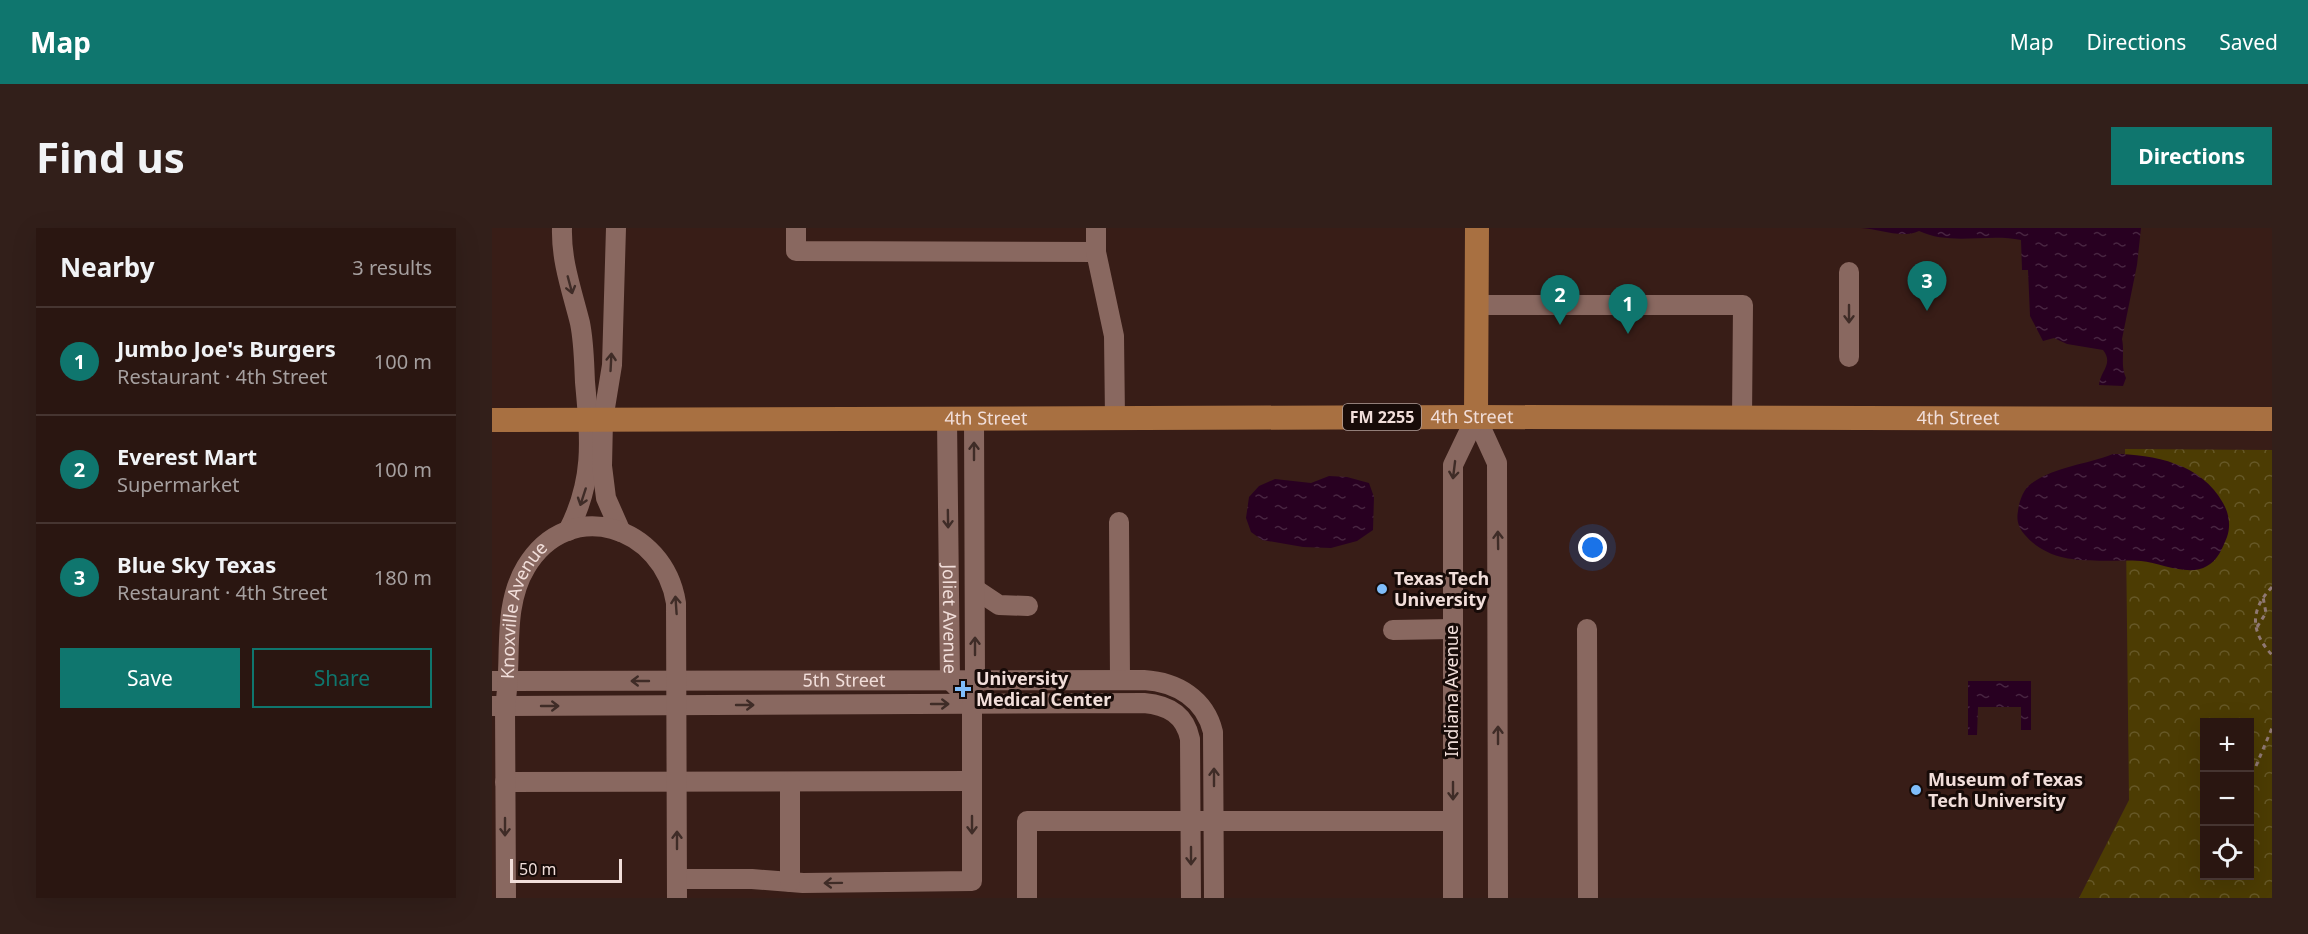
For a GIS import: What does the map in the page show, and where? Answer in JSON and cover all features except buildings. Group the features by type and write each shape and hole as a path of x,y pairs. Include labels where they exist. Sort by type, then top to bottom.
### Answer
{"main road":[{"name":"Indiana Avenue","path":"1476,417 1477,228"},
{"name":"4th Street","path":"492,420 1476,417 2272,419"}],"street":[{"path":"562,228 561,250 585,349 585,381 597,420 603,483 606,498 621,532"},
{"path":"597,420 612,365 616,228"},
{"path":"796,228 796,251 1096,252"},
{"path":"1096,228 1096,252 1114,336 1115,418"},
{"path":"1849,272 1849,357"},
{"path":"1477,305 1743,305 1742,418"},
{"name":"Indiana Avenue","path":"1453,898 1453,465 1476,417"},
{"name":"Indiana Avenue","path":"1476,417 1497,463 1498,898"},
{"name":"Joliet Avenue","path":"947,419 950,680 972,704"},
{"name":"Joliet Avenue","path":"972,704 975,680 974,419"},
{"name":"Knoxville Avenue","path":"568,531 586,487 597,420"},
{"path":"1119,522 1120,680"},
{"name":"Knoxville Avenue","path":"506,898 505,782 499,706 501,646 517,585 526,566 540,550 568,531 596,526 621,532 648,548 664,565 673,583 676,603 678,705 678,889"},
{"path":"975,590 999,604 1028,606"},
{"path":"1393,630 1452,629"},
{"path":"1587,629 1588,898"},
{"name":"5th Street","path":"501,681 1120,680 1162,682 1179,687 1192,697 1209,719 1213,732 1214,821"},
{"path":"678,889 790,882 972,881 972,704"},
{"name":"5th Street","path":"499,706 1153,704 1168,708 1179,716 1190,739 1191,821"},
{"path":"505,782 972,781"},
{"path":"790,782 790,882"},
{"path":"1027,898 1027,821 1453,821"},
{"path":"1191,821 1191,898"},
{"path":"1214,821 1214,898"}],"path":[{"path":"2272,587 2256,610 2258,637 2272,655"},
{"path":"2257,627 2266,613 2263,597"},
{"path":"2256,766 2272,728"}],"green space":[{"path":"2125,449 2272,450 2272,898 2079,898 2129,800"}],"water":[{"path":"1861,228 2141,228 2137,265 2122,339 2123,368 2126,378 2123,386 2099,385 2107,364 2103,350 2067,344 2054,338 2043,341 2030,316 2028,270 2022,270 2021,240 1957,239 1919,231 1898,234"},
{"path":"2113,454 2145,456 2176,464 2190,470 2214,490 2225,507 2229,524 2227,537 2214,561 2200,569 2183,570 2141,561 2065,558 2037,546 2025,535 2018,524 2017,515 2024,491 2029,485 2061,469"},
{"path":"1329,476 1347,477 1369,483 1374,497 1373,530 1357,541 1331,548 1303,547 1262,540 1251,532 1246,518 1249,497 1259,486 1275,479 1311,483"},
{"path":"1968,681 2031,681 2031,730 2021,730 2021,707 1978,707 1977,735 1968,735"}],"place":[{"name":"Blue Sky Texas","path":"1927,311"},
{"name":"Everest Mart","path":"1560,325"},
{"name":"Jumbo Joe's Burgers","path":"1628,334"},
{"name":"Texas Tech University","path":"1382,589"},
{"name":"University Medical Center","path":"963,689"},
{"name":"Museum of Texas Tech University","path":"1916,790"}]}
